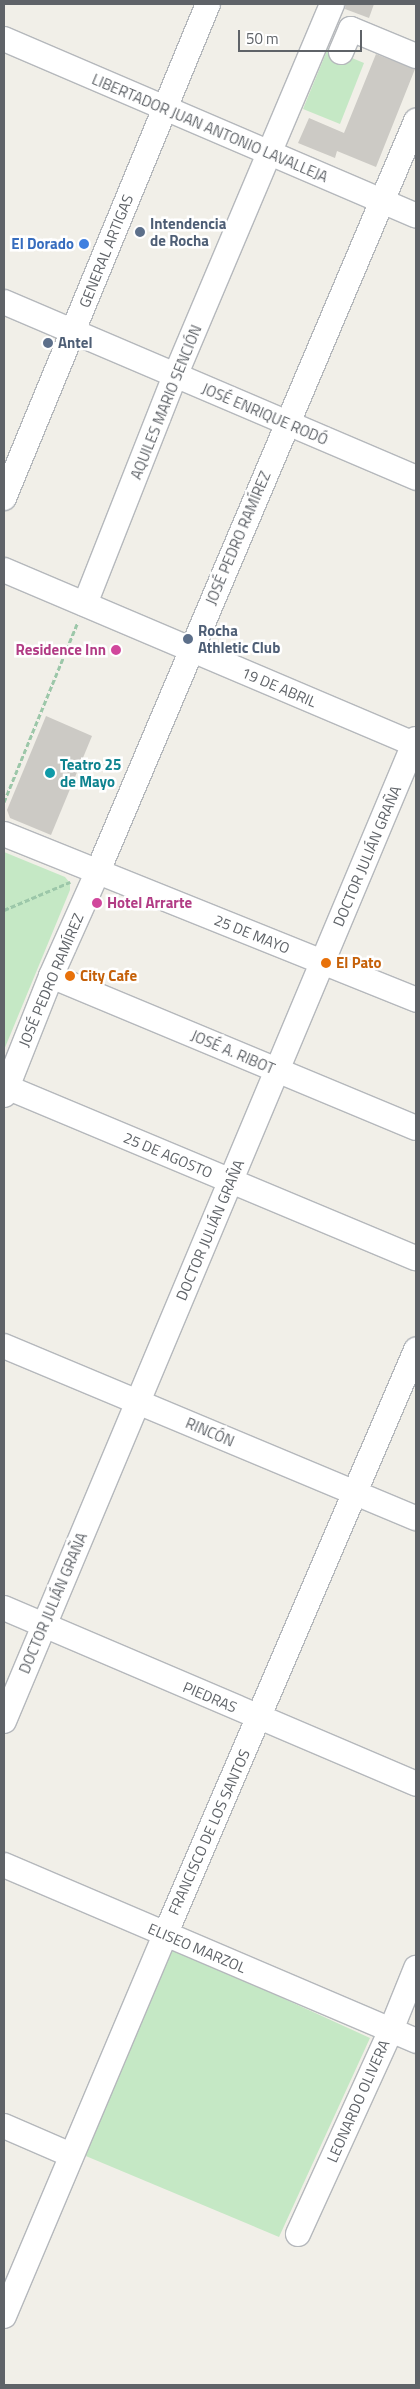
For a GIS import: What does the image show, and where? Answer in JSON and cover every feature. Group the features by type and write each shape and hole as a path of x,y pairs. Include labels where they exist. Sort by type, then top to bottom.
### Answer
{"street":[{"name":"GENERAL ARTIGAS","path":"4,498 208,4"},
{"name":"AQUILES MARIO SENCIÓN","path":"86,604 175,376 270,155 332,4"},
{"path":"341,52 351,29 416,56"},
{"name":"LIBERTADOR JUAN ANTONIO LAVALLEJA","path":"4,39 164,107 270,155 416,216"},
{"name":"JOSÉ PEDRO RAMÍREZ","path":"5,1090 51,976 98,871 416,121"},
{"name":"JOSÉ ENRIQUE RODÓ","path":"4,302 416,478"},
{"name":"19 DE ABRIL","path":"4,570 415,743"},
{"name":"DOCTOR JULIÁN GRAÑA","path":"4,1721 415,743"},
{"name":"25 DE MAYO","path":"4,834 416,1000"},
{"name":"JOSÉ A. RIBOT","path":"51,976 416,1128"},
{"name":"25 DE AGOSTO","path":"5,1090 416,1258"},
{"name":"RINCÓN","path":"4,1346 416,1518"},
{"name":"FRANCISCO DE LOS SANTOS","path":"4,2316 164,1934 259,1718 416,1350"},
{"name":"PIEDRAS","path":"4,1608 416,1784"},
{"name":"ELISEO MARZOL","path":"4,1865 416,2041"},
{"name":"LEONARDO OLIVERA","path":"298,2234 391,2030 416,1968"},
{"path":"4,2126 71,2155"}],"path":[{"path":"4,802 86,604"},
{"path":"4,910 98,871"}],"green space":[{"path":"328,48 364,63 340,124 303,109"},
{"path":"4,852 65,877 70,883 70,890 4,1050"},
{"path":"171,1947 370,2038 279,2237 81,2154"}],"building":[{"path":"346,4 374,4 369,18 345,9"},
{"path":"376,54 415,69 376,167 337,151 335,158 298,143 309,118 344,133"},
{"name":"Teatro 25 de Mayo","path":"46,716 92,736 51,835 10,818 7,810"}],"place":[{"name":"Intendencia de Rocha","path":"140,232"},
{"name":"El Dorado","path":"84,244"},
{"name":"Antel","path":"48,343"},
{"name":"Rocha Athletic Club","path":"188,639"},
{"name":"Residence Inn","path":"116,650"},
{"name":"Teatro 25 de Mayo","path":"50,773"},
{"name":"Hotel Arrarte","path":"97,903"},
{"name":"El Pato","path":"326,963"},
{"name":"City Cafe","path":"70,976"}]}
